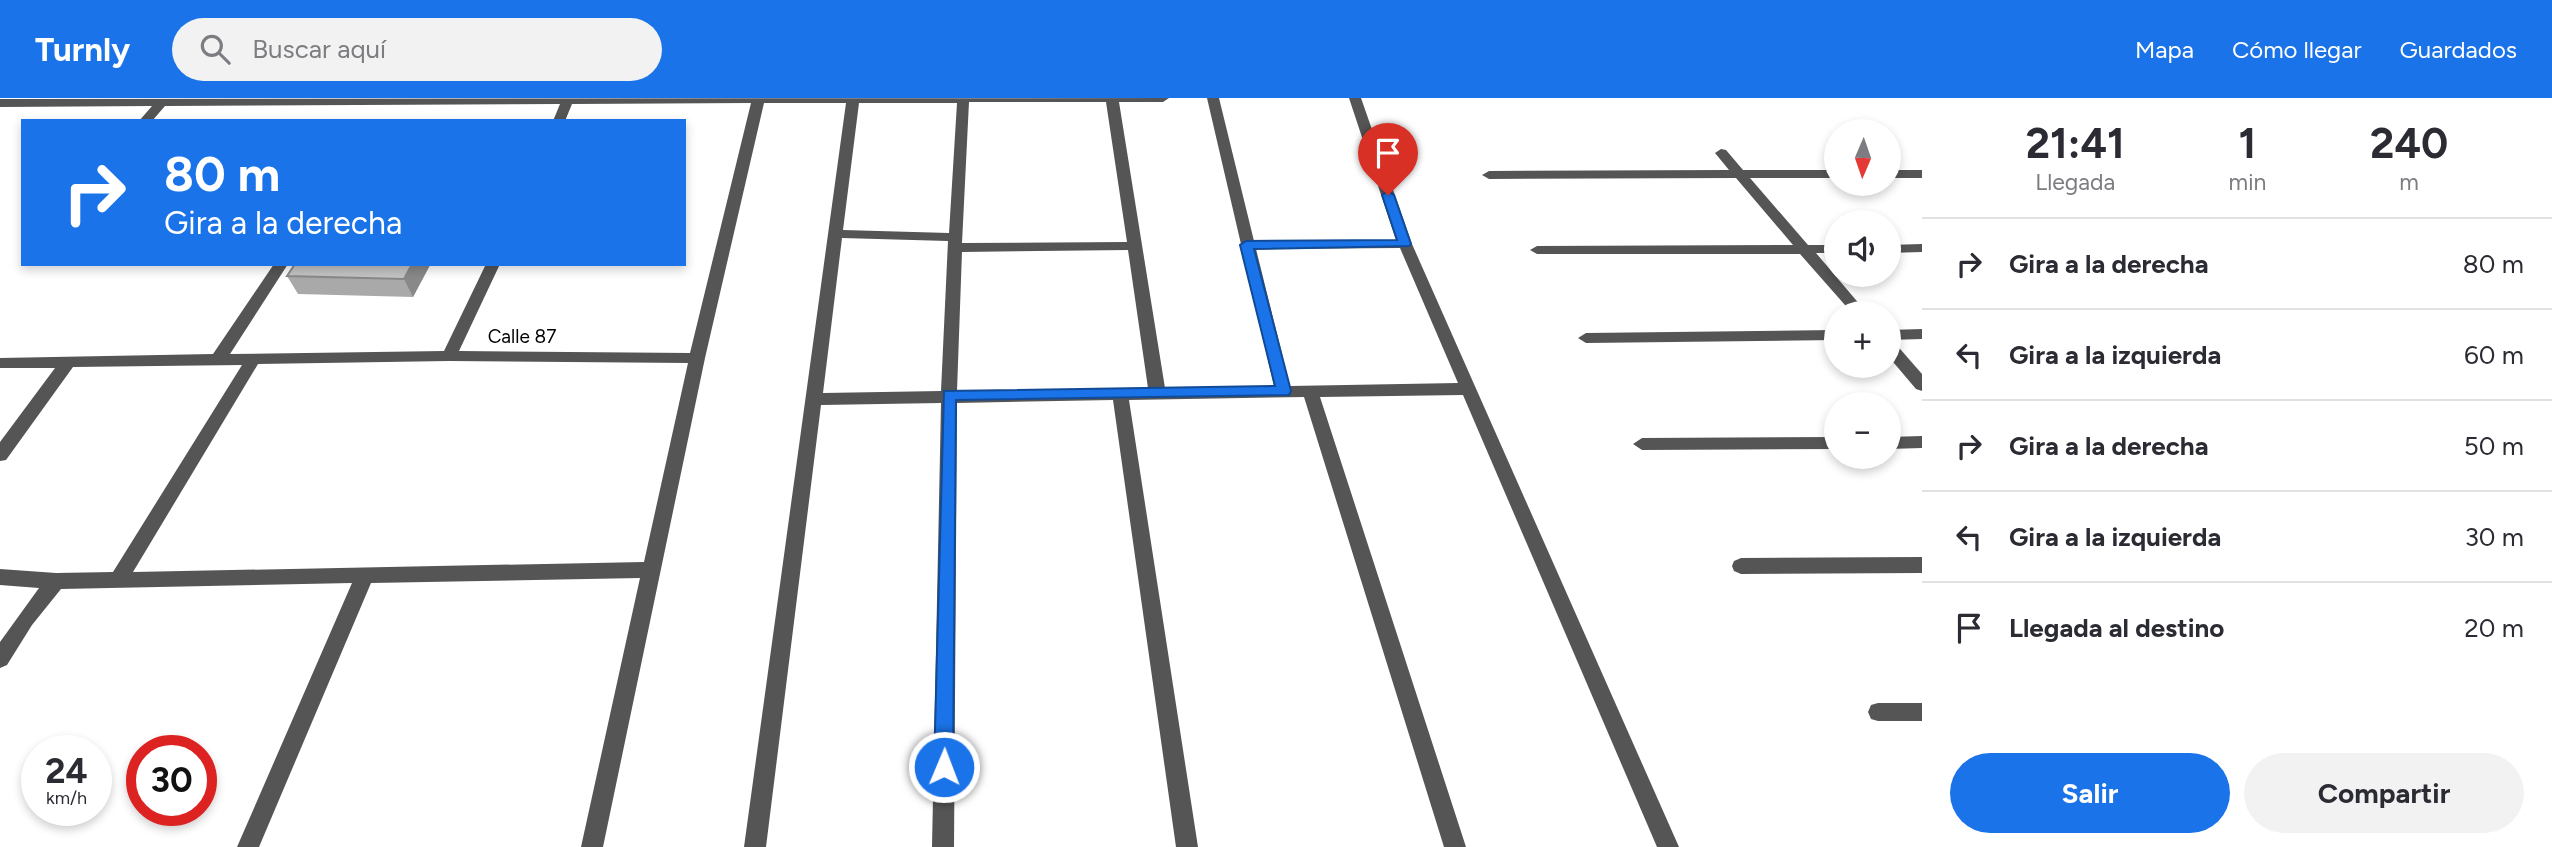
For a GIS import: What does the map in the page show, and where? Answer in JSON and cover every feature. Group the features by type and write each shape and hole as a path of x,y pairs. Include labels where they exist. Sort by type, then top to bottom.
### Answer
{"street":[{"path":"1,101 758,102 1163,98"},
{"path":"1213,98 1283,391"},
{"path":"1354,98 1405,244 1668,847"},
{"path":"755,847 853,99"},
{"path":"1112,99 1157,393"},
{"path":"943,847 949,395 954,242 963,100"},
{"path":"560,119 568,101"},
{"path":"592,847 697,358 758,102"},
{"path":"147,119 161,103"},
{"path":"1721,153 1850,301"},
{"path":"1489,175 1824,174"},
{"path":"1901,174 1922,174"},
{"path":"835,234 954,242 1133,246"},
{"path":"1246,245 1405,244"},
{"path":"1901,249 1922,248"},
{"path":"1537,250 1824,249"},
{"path":"219,358 280,266"},
{"name":"Calle 87","path":"492,266 449,356 697,358"},
{"path":"1901,335 1922,334"},
{"path":"1586,338 1824,335"},
{"path":"0,363 449,356"},
{"path":"118,580 254,358"},
{"path":"1901,361 1922,385"},
{"path":"0,455 68,362"},
{"path":"812,399 1468,389"},
{"path":"1310,391 1455,847"},
{"path":"1120,393 1187,847"},
{"path":"1901,443 1922,442"},
{"path":"1642,444 1824,443"},
{"path":"1741,566 1922,565"},
{"path":"0,577 56,581 364,578 651,570"},
{"path":"247,847 364,578"},
{"path":"0,659 25,619 56,581"},
{"path":"1878,712 1922,712"}],"building":[{"path":"294,266 411,266 404,279 287,276"}],"route":[{"path":"944,767 949,395 1283,391 1246,245 1405,244 1388,195"}]}
